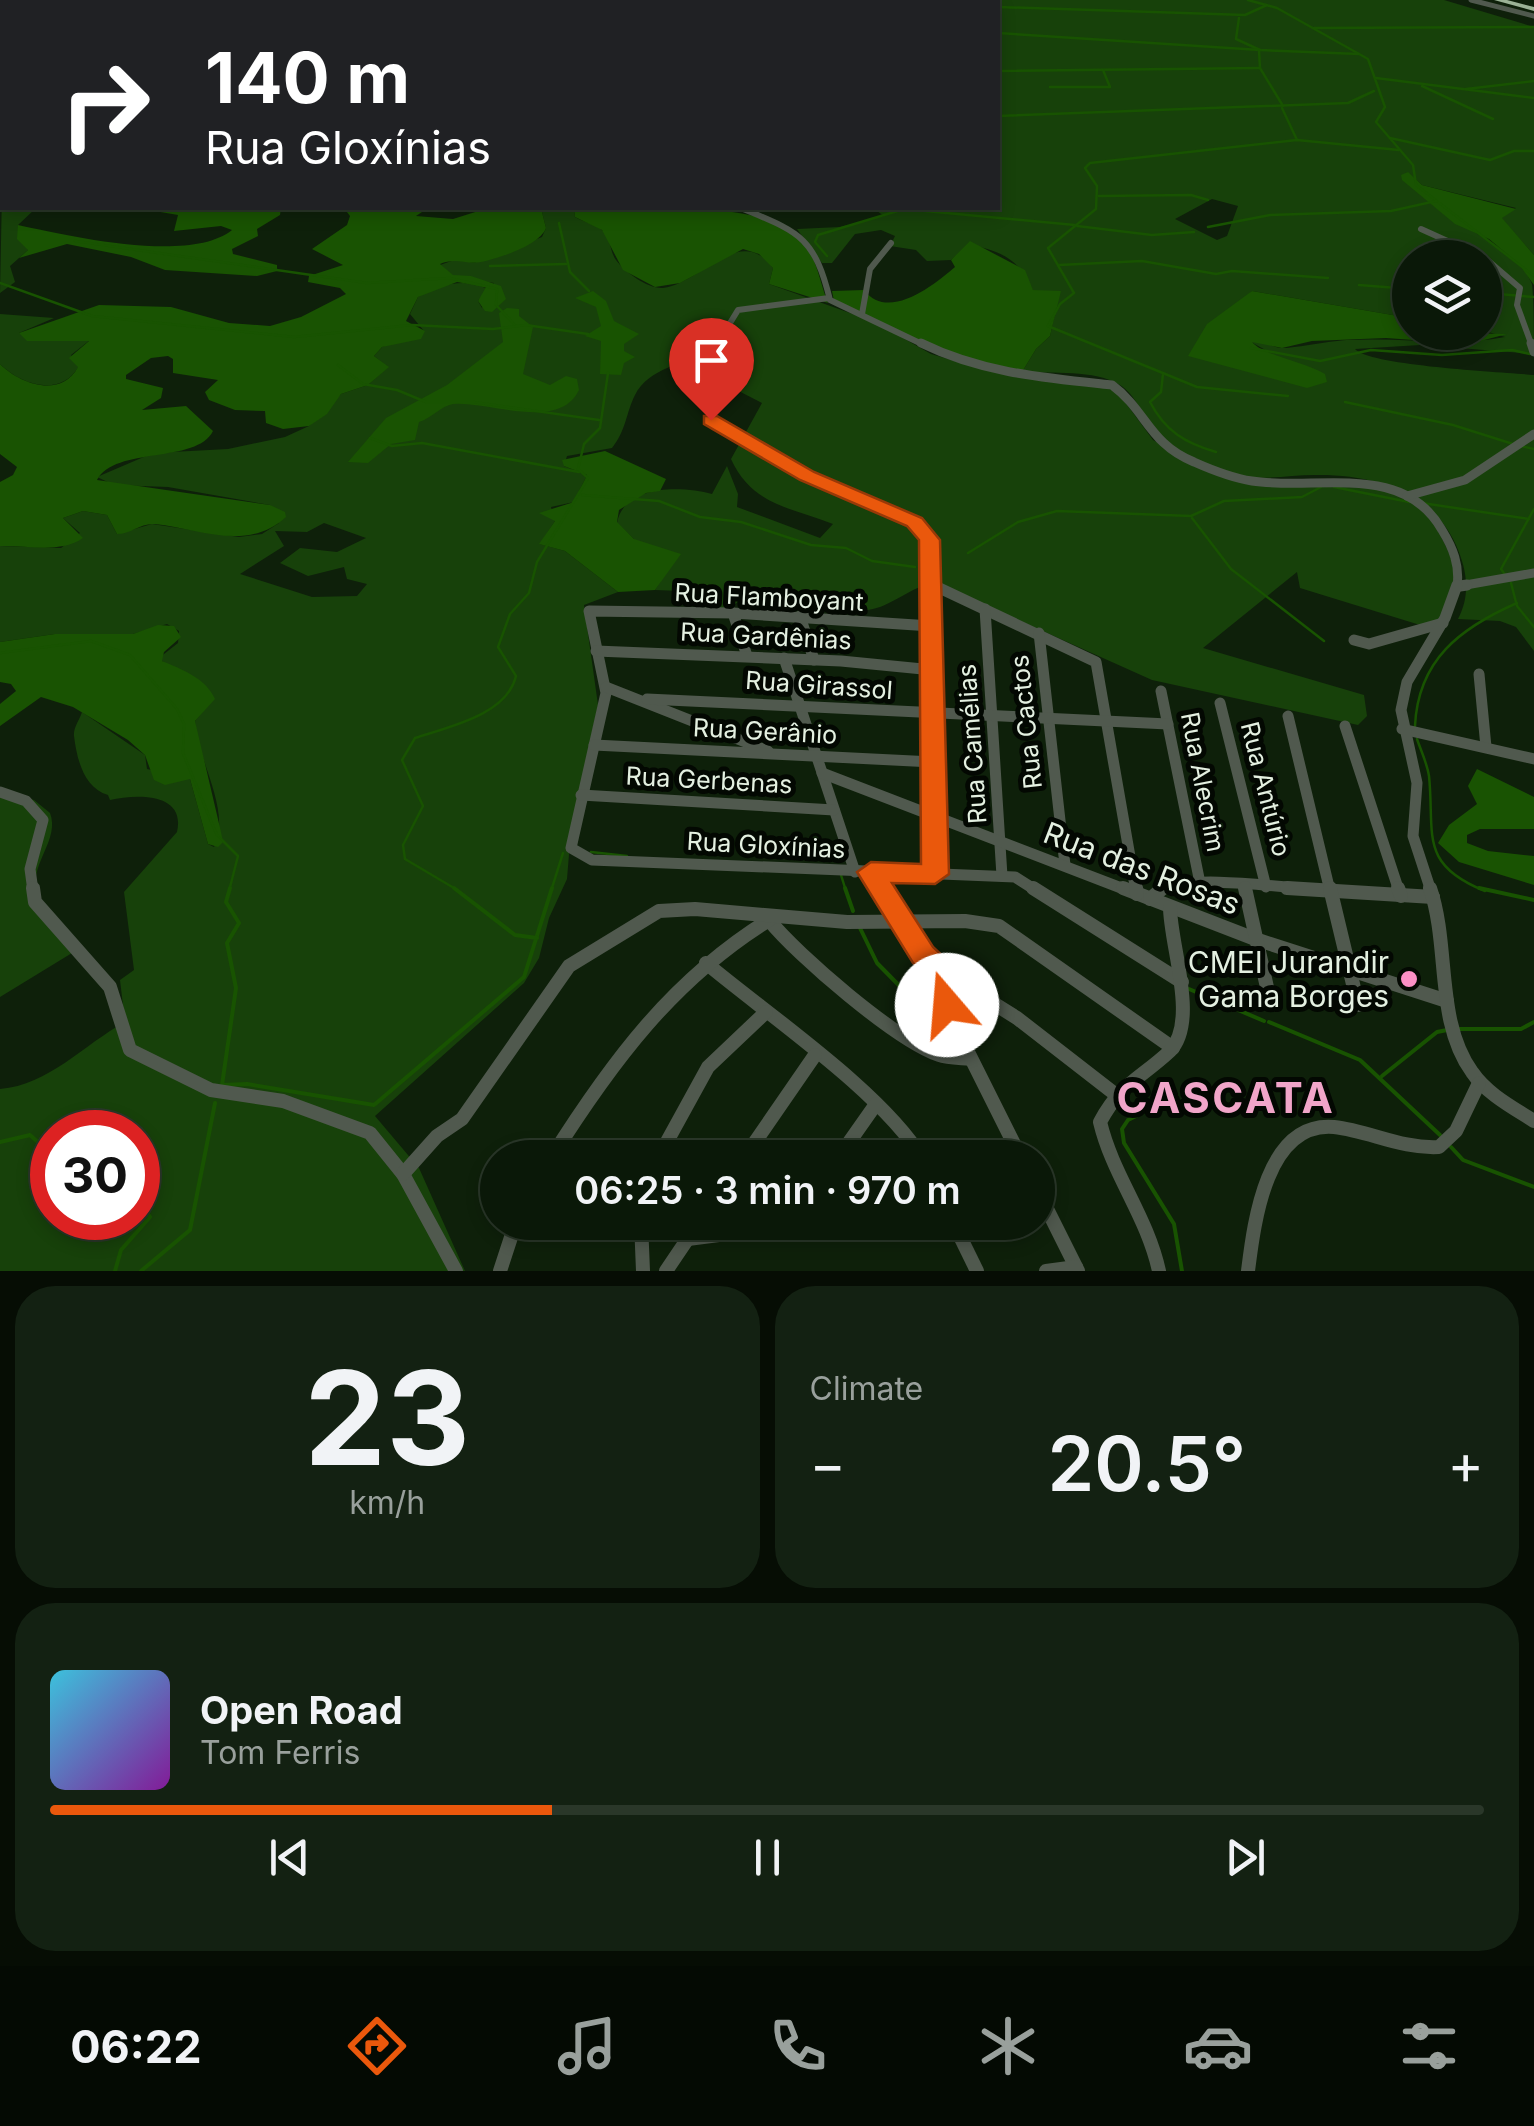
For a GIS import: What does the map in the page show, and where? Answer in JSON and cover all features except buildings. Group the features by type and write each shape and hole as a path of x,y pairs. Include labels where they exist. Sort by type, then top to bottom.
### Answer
{"highway":[{"path":"1498,0 1534,10"},
{"path":"1507,0 1534,10"}],"street":[{"path":"1472,0 1534,10"},
{"path":"748,210 785,221 803,238 823,271 829,298"},
{"path":"1421,229 1445,240"},
{"path":"862,314 870,269 880,264 890,244"},
{"path":"1502,273 1520,288 1517,305 1528,323 1534,352"},
{"path":"935,874 929,540 915,522 796,470 710,418 713,407 702,390 701,370 734,312 746,307 829,298 924,348 981,368 1112,385 1126,396 1159,442 1238,479 1328,478 1407,496 1430,512 1453,553 1460,586 1444,622 1416,659 1401,706 1402,729 1418,792 1412,833 1434,897 1457,1040 1479,1083 1534,1121"},
{"path":"1407,496 1465,480 1534,434"},
{"path":"1460,586 1534,573"},
{"path":"931,584 1087,655 1098,664 1144,896 1168,884 1200,883 1434,897"},
{"name":"Rua Camélias","path":"985,609 1002,876"},
{"name":"Rua Flamboyant","path":"596,651 588,614 605,610 800,616 931,626"},
{"path":"733,613 746,656"},
{"path":"800,616 814,660"},
{"path":"1354,640 1369,644 1444,622"},
{"name":"Rua Cactos","path":"1039,633 1066,865"},
{"path":"581,795 606,687 596,651"},
{"name":"Rua Gardênias","path":"596,651 784,658 933,670"},
{"path":"784,658 855,872"},
{"path":"1479,674 1486,747"},
{"path":"606,687 647,699 769,752"},
{"name":"Rua Alecrim","path":"1161,691 1200,883"},
{"name":"Rua Girassol","path":"647,699 798,703 934,716 993,714 1168,724"},
{"name":"Rua Antúrio","path":"1220,703 1266,887"},
{"path":"1288,716 1358,1005"},
{"path":"1345,726 1401,896"},
{"path":"1402,729 1534,760"},
{"name":"Rua Gerânio","path":"594,746 933,762"},
{"name":"Rua das Rosas","path":"822,773 1255,939 1448,1001"},
{"path":"0,792 26,801 43,820 30,869 34,902 110,988 130,1050 211,1090 282,1101 357,1125 384,1147 456,1271"},
{"name":"Rua Gerbenas","path":"581,795 834,810"},
{"name":"Rua Gloxínias","path":"581,795 571,842 577,854 592,860 1002,876 1028,882 1182,982"},
{"path":"871,872 923,955 1017,1018 1115,1094"},
{"path":"1244,886 1270,1001"},
{"path":"1159,1271 1146,1222 1102,1142 1101,1114 1115,1094 1173,1048 1181,1031 1182,982 1170,907"},
{"path":"402,1174 437,1136 462,1118 570,966 658,911 695,909 768,918 999,926 1173,1048"},
{"path":"564,1140 644,1021 706,964 768,918"},
{"path":"768,918 788,943 892,1026 939,1055 970,1060"},
{"path":"706,964 876,1104 911,1140"},
{"path":"952,978 945,995 947,1005 970,1060 1012,1140"},
{"path":"668,1140 708,1067 766,1012"},
{"path":"756,1140 815,1055"},
{"path":"1248,1271 1260,1194 1283,1153 1301,1132 1326,1126 1407,1148 1439,1147 1456,1131 1479,1083"},
{"path":"851,1140 876,1104"},
{"path":"1046,1271 1077,1269 1055,1225"},
{"path":"500,1271 510,1240"},
{"path":"641,1240 642,1271"},
{"path":"666,1271 687,1240"},
{"path":"961,1240 976,1271"}],"shaded area":[{"path":"1000,0 1444,0 1534,27 1534,255 1501,218 1516,208 1422,185 1407,172 1435,207 1488,240 1392,240 1392,315 1252,291 1189,356 1269,352 1251,342 1255,341 1286,348 1392,339 1392,347 1355,349 1410,364 1534,375 1534,651 1516,627 1500,621 1458,619 1466,591 1456,545 1432,511 1398,489 1357,478 1258,478 1224,472 1168,442 1153,428 1130,394 1110,380 1085,374 1022,372 1036,349 1050,336 1060,291 1033,291 1022,271 1008,258 969,245 951,260 927,261 916,250 890,246 895,236 881,230 855,234 832,263 822,263 797,229 840,227 884,216 875,210 1000,210","holes":["1212,199 1238,206 1227,236 1217,240 1175,219"]},
{"path":"1408,172 1422,185 1516,209 1502,218 1534,255 1534,285 1502,250 1502,240 1490,240 1455,224 1402,180 1401,175"},
{"path":"2,210 34,210 18,225 28,250 10,266 15,282 0,293"},
{"path":"149,210 281,210 280,215 257,229 258,236 232,249 233,254 277,265 277,271 257,276 165,270 131,257 67,244 19,258 28,250 17,239 18,225 97,240 159,246 213,240 232,230 221,226 174,231 178,215"},
{"path":"346,210 425,210 416,216 453,219 482,210 542,210 546,228 528,245 498,257 476,263 440,264 453,275 471,276 501,286 506,299 492,312 485,311 478,301 486,287 457,282 418,297 406,321 425,331 421,339 382,347 374,356 389,367 368,385 341,394 327,414 309,426 283,429 266,423 265,411 235,410 209,400 205,392 218,380 173,373 173,359 168,356 151,358 126,375 126,379 163,388 161,398 142,410 186,406 213,431 191,448 120,463 106,469 97,480 270,505 285,512 286,517 271,528 256,534 223,536 150,524 117,534 107,515 83,511 63,518 83,538 74,543 54,547 0,546 0,482 13,475 17,467 0,454 0,364 29,382 61,383 78,367 69,358 89,341 27,341 19,333 99,305 171,307 229,323 270,326 301,317 346,294 340,288 308,282 309,276 343,265 312,249 347,225 350,216"},
{"path":"542,210 574,210 575,217 603,231 614,257 625,270 657,288 678,284 720,259 747,251 773,268 769,284 875,322 931,354 975,367 1114,387 1153,440 1221,477 1363,485 1408,498 1435,524 1450,555 1455,575 1443,620 1420,625 1300,588 1297,572 1203,648 1364,695 1367,716 1358,725 1152,680 936,583 880,607 850,612 815,609 751,591 725,609 699,607 707,592 655,590 661,581 634,539 617,523 631,501 671,489 712,494 727,466 738,494 737,507 820,538 833,524 773,502 740,474 731,459 762,403 729,386 737,368 706,363 710,348 658,372 641,386 612,448 567,456 564,466 587,475 574,502 551,507 555,521 540,544 565,551 618,592 584,605 598,705 571,830 567,879 549,918 539,958 524,983 375,1116 419,1168 465,1271 0,1271 0,1089 50,1072 125,1022 120,980 134,970 124,892 177,832 178,819 167,803 145,797 110,800 87,780 74,736 82,712 145,755 147,769 190,779 208,844 214,847 219,817 195,721 209,704 159,658 178,643 179,631 167,624 133,634 55,634 0,642 0,546 61,548 80,533 63,518 83,511 107,515 117,534 152,524 239,537 262,534 279,523 270,505 168,487 114,485 97,477 153,453 228,449 285,437 309,426 341,394 368,385 388,367 374,356 382,347 424,331 410,314 418,297 443,286 479,285 487,289 478,301 482,308 494,283 453,276 440,265 457,259 474,263 542,237 546,228","holes":["324,523 366,538 337,552 300,548 280,563 308,576 344,567 347,579 367,584 357,596 312,597 240,574 284,546 275,531 307,532"]},
{"path":"574,210 711,210 776,222 795,233 808,248 828,303 769,284 773,268 759,254 743,249 680,283 655,287 623,270 602,230 575,217"},
{"path":"970,241 1025,270 1033,290 1061,291 1050,336 1036,349 1022,372 949,354 834,301 832,291 864,290 885,302 911,297 955,267 951,260"},
{"path":"1502,249 1532,284 1534,354 1483,350 1502,350 1505,337"},
{"path":"593,291 606,301 614,321 639,334 624,344 624,351 635,357 624,363 621,375 600,374 601,341 585,336 601,326 596,307 575,298"},
{"path":"1252,291 1392,315 1392,338 1312,341 1282,348 1252,342 1325,374 1327,382 1307,388 1188,356 1207,324"},
{"path":"507,308 519,309 519,316 533,327 523,374 550,385 566,376 577,379 579,390 569,403 540,412 453,404 419,422 415,440 391,444 368,463 348,462 386,418 447,385 503,342 499,313"},
{"path":"0,314 54,318 19,333 43,341 90,340 71,355 79,366 71,376 52,385 19,378 0,364"},
{"path":"605,451 666,479 660,491 646,493 619,510 617,522 634,539 681,554 655,590 618,592 565,551 539,544 555,521 539,513 574,502 587,475 564,466 562,460"},
{"path":"158,625 174,626 181,637 164,652 162,661 199,680 215,699 195,721 223,842 218,847 208,844 190,779 165,785 154,780 145,755 128,740 73,707 41,697 0,726 0,704 16,691 11,684 0,682 0,642 55,634 133,634"},
{"path":"1477,769 1534,797 1534,829 1480,829 1467,835 1467,843 1488,851 1534,856 1534,885 1459,862 1438,843 1449,825 1477,804 1468,786"},
{"path":"0,790 34,800 50,813 51,832 37,870 36,890 72,953 0,997"}],"waterway":[{"path":"1248,0 1267,5"},
{"path":"1000,7 1245,15 1267,5"},
{"path":"1267,5 1368,59 1385,107 1376,122 1413,165 1416,185 1534,276"},
{"path":"1239,18 1236,39 1260,50"},
{"path":"1314,28 1534,27"},
{"path":"1000,33 1260,50"},
{"path":"1260,50 1359,54"},
{"path":"1259,51 1260,68"},
{"path":"1000,71 1260,68"},
{"path":"1260,68 1283,105"},
{"path":"1050,87 1110,87 1103,70"},
{"path":"1376,78 1534,98"},
{"path":"1466,89 1534,81"},
{"path":"1422,86 1493,119"},
{"path":"1283,105 1348,103 1374,91"},
{"path":"1000,116 1283,105"},
{"path":"1282,108 1297,140"},
{"path":"1390,138 1490,160 1514,151 1534,151"},
{"path":"1288,396 1197,387 1048,326 1060,304 1074,293 1048,248 1096,209 1097,186 1085,168 1090,163 1297,140"},
{"path":"1297,140 1399,150"},
{"path":"1099,196 1191,195 1208,200"},
{"path":"1208,227 1270,215 1391,211 1436,201"},
{"path":"827,256 815,242 818,235 901,210"},
{"path":"915,210 1075,225"},
{"path":"559,223 570,272 589,291"},
{"path":"1077,226 1152,235 1194,232"},
{"path":"75,241 367,283 450,278 497,289 496,305 516,326"},
{"path":"1059,265 1142,261 1216,274 1232,271 1328,278"},
{"path":"490,266 566,264"},
{"path":"0,283 92,316 294,337 412,325 493,329 526,325 588,334"},
{"path":"1359,285 1392,288"},
{"path":"1502,294 1534,297"},
{"path":"1251,348 1320,361 1371,350 1442,355 1512,350 1530,354"},
{"path":"338,365 363,384 397,390 426,402 473,402 599,420"},
{"path":"454,888 405,859 403,845 423,806 402,760 415,738 474,718 501,701 510,689 516,676 498,647 510,614 529,593 537,562 588,478 578,469 584,444 600,428 608,373"},
{"path":"1163,374 1161,392 1150,402 1162,421 1177,434 1216,452"},
{"path":"1345,402 1453,425 1513,444"},
{"path":"370,438 392,446 422,443 579,472"},
{"path":"1521,446 1534,449"},
{"path":"968,553 1018,522 1057,511 1191,516 1224,501 1302,497 1321,487"},
{"path":"1334,487 1409,502"},
{"path":"582,495 659,501 700,517 741,522 811,545 846,548 872,561 915,567"},
{"path":"1422,503 1529,519"},
{"path":"1529,519 1534,509"},
{"path":"1192,518 1231,569 1324,641"},
{"path":"1506,576 1501,569 1529,519"},
{"path":"1511,583 1516,603"},
{"path":"1415,726 1424,682 1446,649 1477,623 1516,603"},
{"path":"1516,603 1534,627"},
{"path":"0,653 91,641 130,655 177,709 184,724 183,753 217,835 238,856 229,891"},
{"path":"1417,739 1429,776 1432,831 1439,858 1464,881 1485,891"},
{"path":"591,852 627,856"},
{"path":"551,891 563,853"},
{"path":"841,875 846,890"},
{"path":"230,888 226,902 239,923 227,943 236,988 222,1085 247,1084 374,1105 524,977 536,938"},
{"path":"454,888 459,891"},
{"path":"454,888 515,935 536,938"},
{"path":"536,938 552,888"},
{"path":"1479,888 1534,900"},
{"path":"846,890 853,911"},
{"path":"860,928 877,963 929,1016"},
{"path":"1189,989 1264,1021"},
{"path":"1269,1022 1360,1060 1440,1135"},
{"path":"1458,1029 1521,1029 1534,1022"},
{"path":"1382,1076 1437,1032 1447,1030"},
{"path":"1177,1096 1128,1120 1122,1129 1124,1143 1174,1224 1182,1271"},
{"path":"141,1271 190,1230 215,1103"},
{"path":"0,1142 30,1135"},
{"path":"1451,1147 1463,1160 1534,1187"},
{"path":"115,1271 121,1250 130,1240"}],"place":[{"name":"CMEI Jurandir Gama Borges","path":"1409,979"}],"district":[{"name":"CASCATA","path":"1226,1097"}],"route":[{"path":"711,420 807,476 915,522 929,540 935,874 871,872 923,955 952,978 945,995 947,1005"}]}
